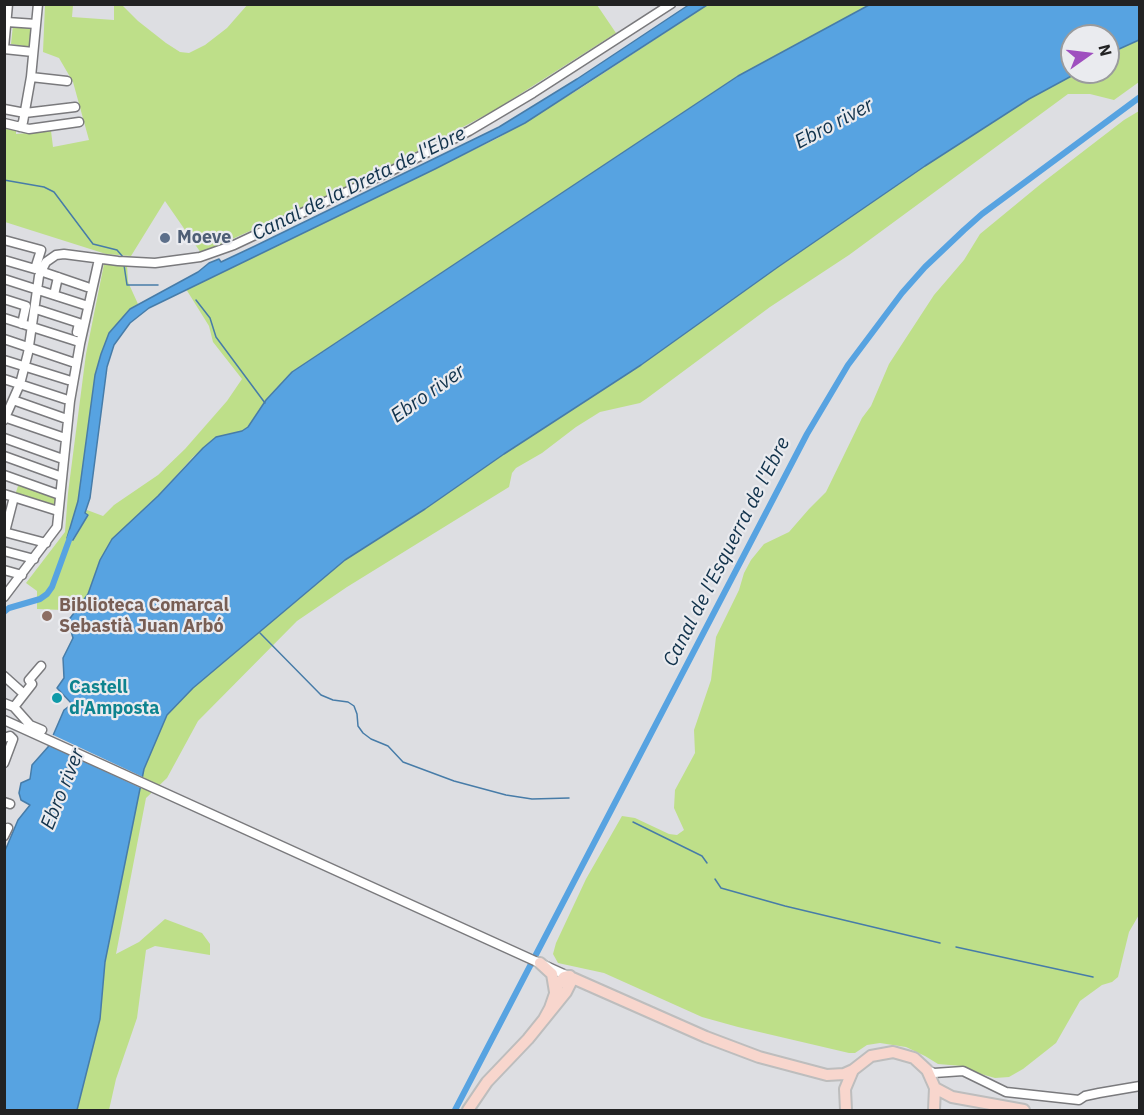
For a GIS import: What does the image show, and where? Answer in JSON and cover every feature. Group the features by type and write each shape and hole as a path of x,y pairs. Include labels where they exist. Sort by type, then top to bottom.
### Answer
{"main road":[{"path":"540,962 561,988"},
{"path":"468,1110 486,1082 544,1019 561,988 564,977 569,976 750,1054 827,1075 837,1080 845,1089"},
{"path":"561,988 598,989"},
{"path":"827,1075 844,1074 871,1056 892,1052 909,1056 927,1070 934,1087 934,1109"},
{"path":"846,1110 845,1089 853,1070"},
{"path":"934,1087 952,1097 1024,1110"},
{"path":"934,1109 942,1101 952,1097"}],"street":[{"path":"20,127 25,113 31,77 38,4"},
{"path":"27,325 42,267 56,255 143,263 168,262 200,257 256,236 469,131 533,93 670,4"},
{"path":"7,7 4,49 33,52"},
{"path":"7,22 36,24"},
{"path":"31,77 67,81"},
{"path":"4,109 25,113 75,107"},
{"path":"4,123 29,129 79,122"},
{"path":"4,240 40,250 35,269 4,260"},
{"path":"5,597 57,527 78,340 99,259"},
{"path":"46,273 87,287"},
{"path":"54,295 58,277"},
{"path":"4,279 87,306"},
{"path":"4,299 26,306 28,347 20,384 5,418 62,437"},
{"path":"39,310 79,323 78,340"},
{"path":"4,318 78,340"},
{"path":"4,339 72,362"},
{"path":"4,360 68,380"},
{"path":"4,379 65,399"},
{"path":"13,400 64,418"},
{"path":"4,438 60,458"},
{"path":"4,456 62,477"},
{"path":"4,475 60,495"},
{"path":"4,494 58,511"},
{"path":"14,497 7,514 5,532 46,543"},
{"path":"4,551 34,559"},
{"path":"4,570 22,575"},
{"path":"14,707 32,684 29,680 41,666"},
{"path":"4,676 24,694"},
{"path":"4,703 14,707 30,724 46,735"},
{"path":"4,720 46,735 158,790 569,976"},
{"path":"4,738 10,736 13,739 7,749 4,763"},
{"path":"927,1070 934,1073 963,1071 1006,1092 1079,1100 1084,1096 1140,1086"},
{"path":"934,1087 949,1072"}],"green space":[{"path":"248,4 597,5 616,33 495,110 357,183 201,253 165,201 131,256 106,254 5,222 4,129 16,130 16,134 51,131 53,147 89,140 73,82 59,58 43,52 45,5 73,5 72,17 114,20 114,5 122,5 166,43 180,52 189,53 205,45 227,28"},
{"path":"707,5 869,5 738,76 292,372 266,400 248,427 242,431 216,437 193,457 140,513 100,560 88,594 74,612 37,609 37,591 26,583 65,532 86,354 104,264 127,265 128,282 138,304 130,309 109,333 95,375 78,501 68,538 74,540 88,515 85,513 87,510 103,516 114,505 158,475 185,449 227,401 242,379 213,342 209,326 186,289 498,138 581,88"},
{"path":"13,25 33,26 31,47 11,44"},
{"path":"1139,40 1139,82 1114,100 1090,94 1068,94 849,255 770,307 646,399 640,403 600,412 576,427 542,453 516,468 512,473 509,487 347,587 297,621 198,721 167,778 146,798 116,954 139,942 165,919 202,933 210,944 210,955 155,946 146,950 137,1018 116,1079 109,1110 77,1110 100,1019 105,962 144,769 167,715 193,688 345,560 641,365 925,166 1029,99 1060,82 1120,84 1120,49"},
{"path":"1139,111 1140,913 1129,932 1118,977 1080,1001 1056,1043 1023,1069 1009,1077 995,1078 962,1066 938,1064 906,1047 880,1043 867,1045 855,1053 849,1053 738,1027 702,1017 604,973 558,963 553,954 556,943 586,879 622,816 635,818 669,834 677,835 684,830 674,808 675,790 695,753 694,730 711,680 716,637 751,560 764,544 789,532 826,492 862,418 871,406 889,364 934,295 964,260 980,234 1042,183"},
{"path":"19,483 58,496 56,508 15,495"}],"water":[{"path":"690,4 707,5 525,123 149,308 130,323 114,345 107,367 90,498 85,513 88,515 73,540 67,538 78,501 95,375 109,333 130,309 198,272 209,263 219,259 221,262 499,127 577,79"},
{"name":"Ebro river","path":"869,5 1139,5 1139,40 1120,49 1120,24 1060,24 1060,82 1029,99 925,166 641,365 345,560 193,688 167,715 144,769 105,962 100,1019 77,1110 5,1110 4,853 18,820 30,805 21,800 19,793 21,783 30,779 32,765 48,747 64,710 72,704 57,688 64,678 63,658 73,638 68,621 88,594 100,560 112,539 216,437 242,431 248,427 266,400 292,372 738,76"}],"pier":[{"path":"51,734 145,778 143,789 46,744"}],"waterway":[{"name":"Canal de l'Esquerra de l'Ebre","path":"455,1110 807,434 848,365 902,293 925,267 964,230 982,214 1140,97"},
{"path":"4,180 44,187 54,192 93,244 117,250 123,257"},
{"path":"124,265 127,285 158,285"},
{"path":"196,300 210,318 216,337 265,403"},
{"name":"Canal de la Dreta de l'Ebre","path":"4,612 9,608 40,599 47,594 52,587 72,532"},
{"path":"260,633 321,695 333,700 348,702 354,706 358,726 363,733 388,746 403,762 454,781 506,795 532,799 569,798"},
{"path":"633,822 702,856 707,863"},
{"path":"715,879 721,888 785,906 940,943"},
{"path":"956,947 1093,977"}],"place":[{"name":"Moeve","path":"165,238"},
{"name":"Biblioteca Comarcal Sebastià Juan Arbó","path":"47,616"},
{"name":"Castell d'Amposta","path":"57,698"}]}
